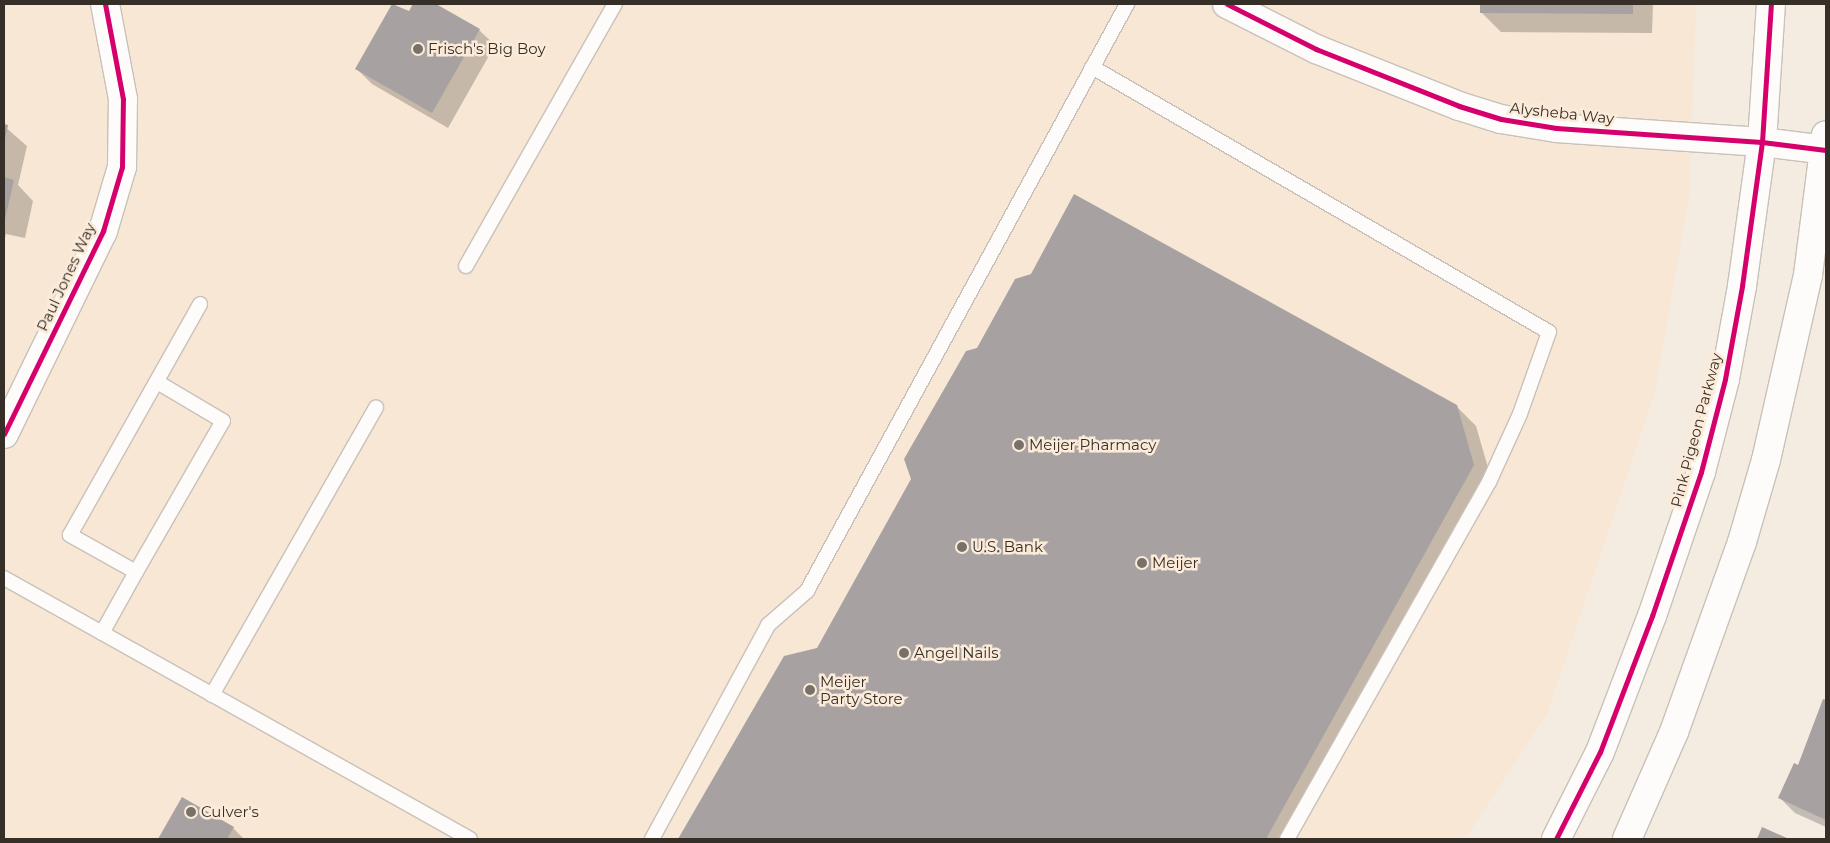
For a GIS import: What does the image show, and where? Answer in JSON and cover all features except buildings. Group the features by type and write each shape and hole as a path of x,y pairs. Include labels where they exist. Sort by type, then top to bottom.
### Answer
{"street":[{"name":"Paul Jones Way","path":"4,434 103,231 122,167 123,99 105,4"},
{"name":"Alysheba Way","path":"1227,4 1316,49 1501,119 1556,128 1826,145"},
{"name":"Pink Pigeon Parkway","path":"1556,839 1600,752 1652,616 1701,472 1730,351 1762,142 1771,4"},
{"path":"1627,839 1674,732 1742,542 1766,460 1808,274 1826,145"}],"lane":[{"path":"466,266 615,4"},
{"path":"652,839 768,625 807,591 1126,4"},
{"path":"1092,67 1549,332 1520,414 1490,482 1287,839"},
{"path":"136,572 70,535 200,304"},
{"path":"102,633 223,421 156,382"},
{"path":"212,695 376,407"},
{"path":"4,578 470,839"}],"shaded area":[{"path":"4,4 1696,4 1689,198 1654,395 1547,714 1465,839 4,839"}],"cycle path":[{"path":"4,434 103,231 122,167 123,99 105,4"},
{"path":"1227,4 1316,49 1459,106 1501,119 1556,128 1762,142 1826,150"},
{"path":"1556,839 1600,752 1652,616 1701,472 1725,379 1742,286 1762,142 1771,4"}],"place":[{"name":"Frisch's Big Boy","path":"418,49"},
{"name":"Meijer Pharmacy","path":"1019,445"},
{"name":"U.S. Bank","path":"962,547"},
{"name":"Meijer","path":"1142,563"},
{"name":"Angel Nails","path":"904,653"},
{"name":"Meijer Party Store","path":"810,690"},
{"name":"Culver's","path":"191,812"}]}
